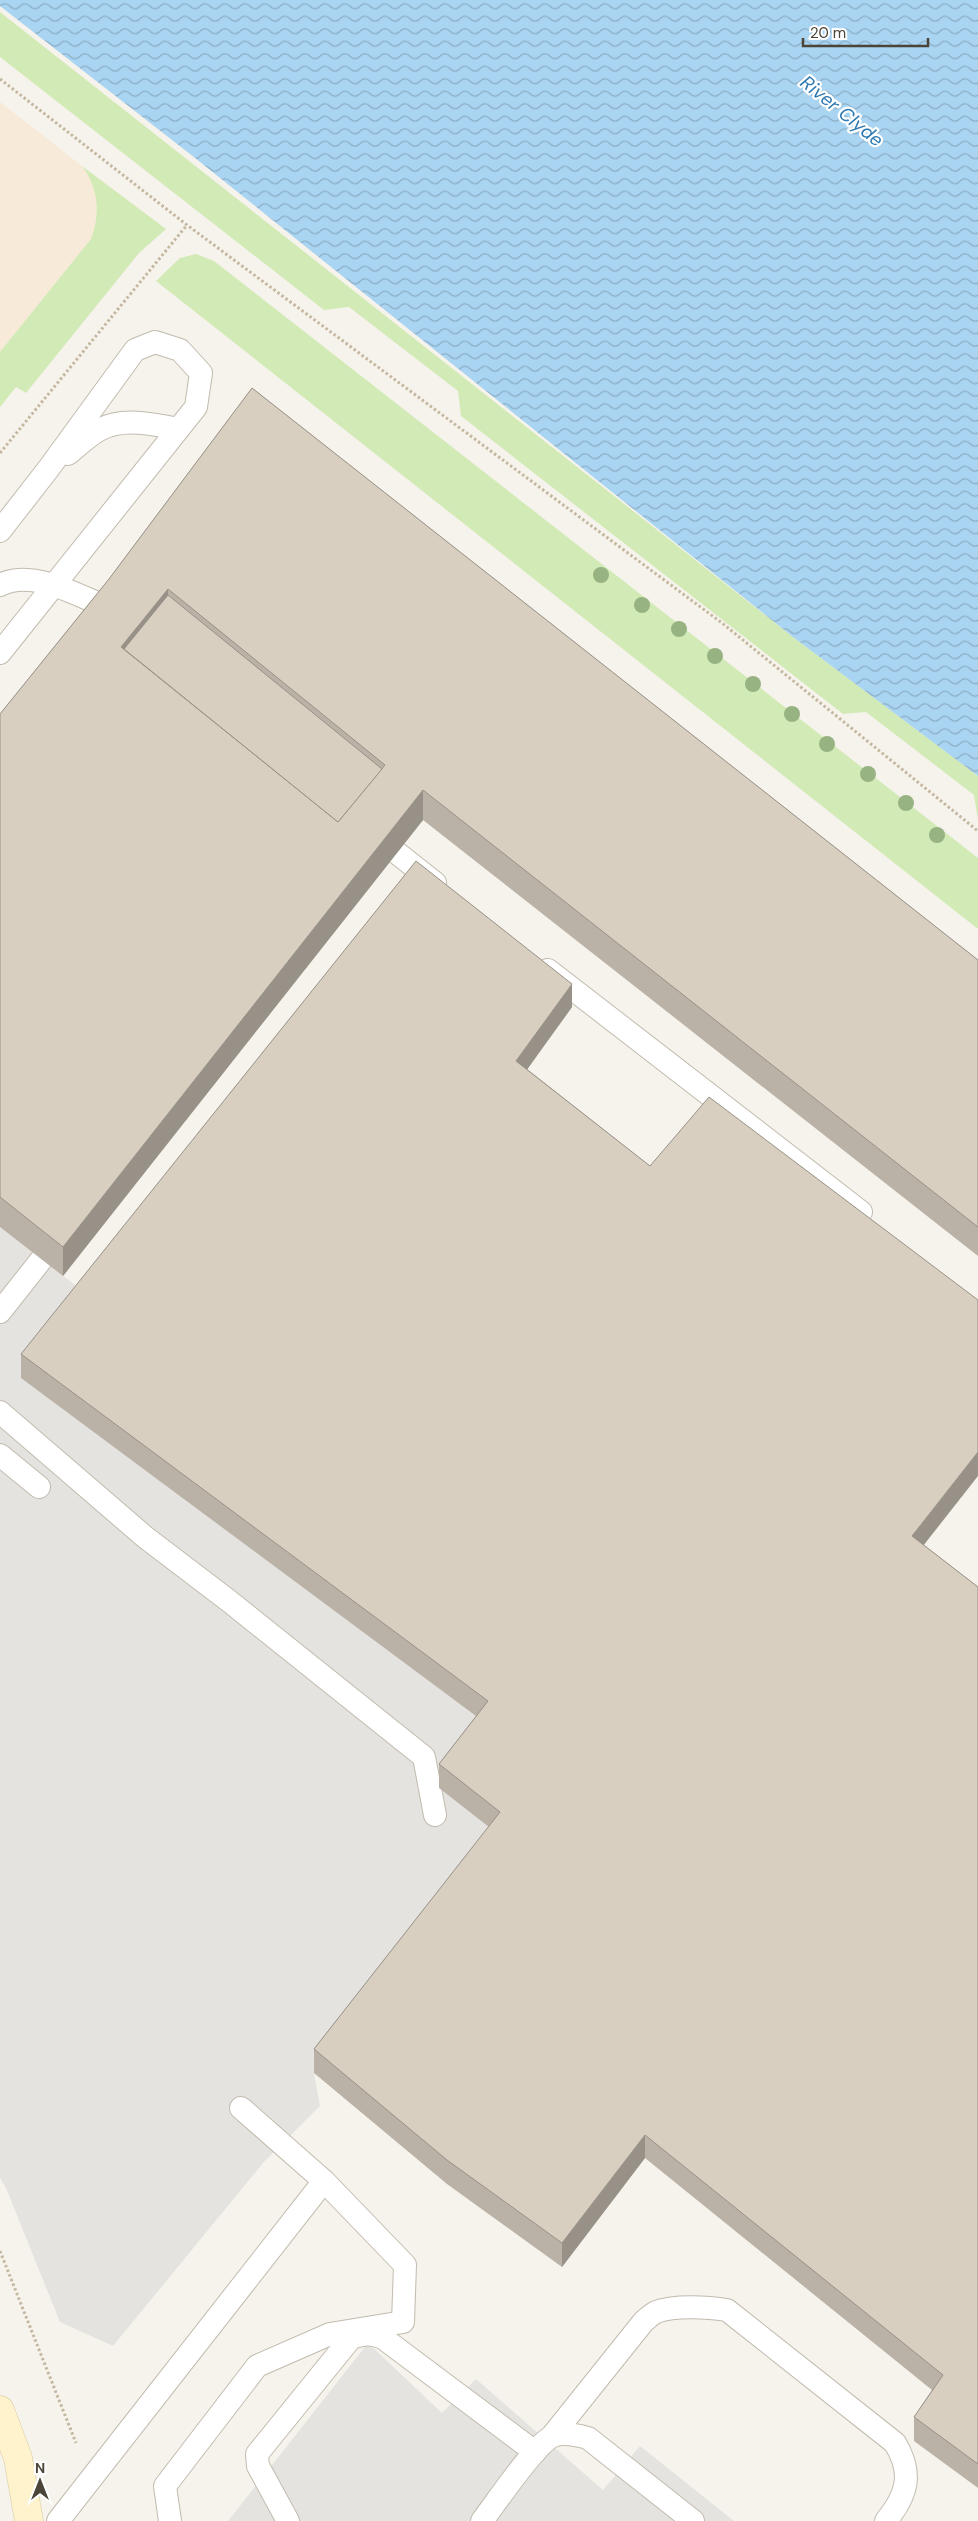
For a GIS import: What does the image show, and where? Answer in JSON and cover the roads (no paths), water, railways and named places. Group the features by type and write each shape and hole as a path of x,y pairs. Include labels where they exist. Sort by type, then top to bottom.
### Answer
{"street":[{"path":"0,2410 18,2458 29,2521"}],"lane":[{"path":"0,531 49,468 135,350 155,342 180,350 201,372 196,407 0,653"},
{"path":"49,468 101,429 120,424 150,423 178,429"},
{"path":"0,585 29,580 54,586 109,608"},
{"path":"397,853 452,896"},
{"path":"530,957 876,1224"},
{"path":"0,1312 41,1260"},
{"path":"0,1412 145,1538 229,1601 424,1757 435,1815"},
{"path":"0,1455 39,1487"},
{"path":"170,2521 165,2486 257,2366 330,2334 403,2322 404,2265 324,2181 240,2108"},
{"path":"58,2521 324,2181"},
{"path":"482,2521 535,2452 552,2436 644,2321 656,2312 671,2308 727,2310 895,2443 902,2455 906,2472 906,2490 897,2508 886,2521"},
{"path":"288,2521 258,2466 257,2454 351,2338 361,2335 372,2334 384,2338 535,2452"},
{"path":"552,2436 573,2434 588,2438 693,2521"}],"water":[{"name":"River Clyde","path":"0,0 978,0 978,776 793,637 190,154 0,6"}]}
